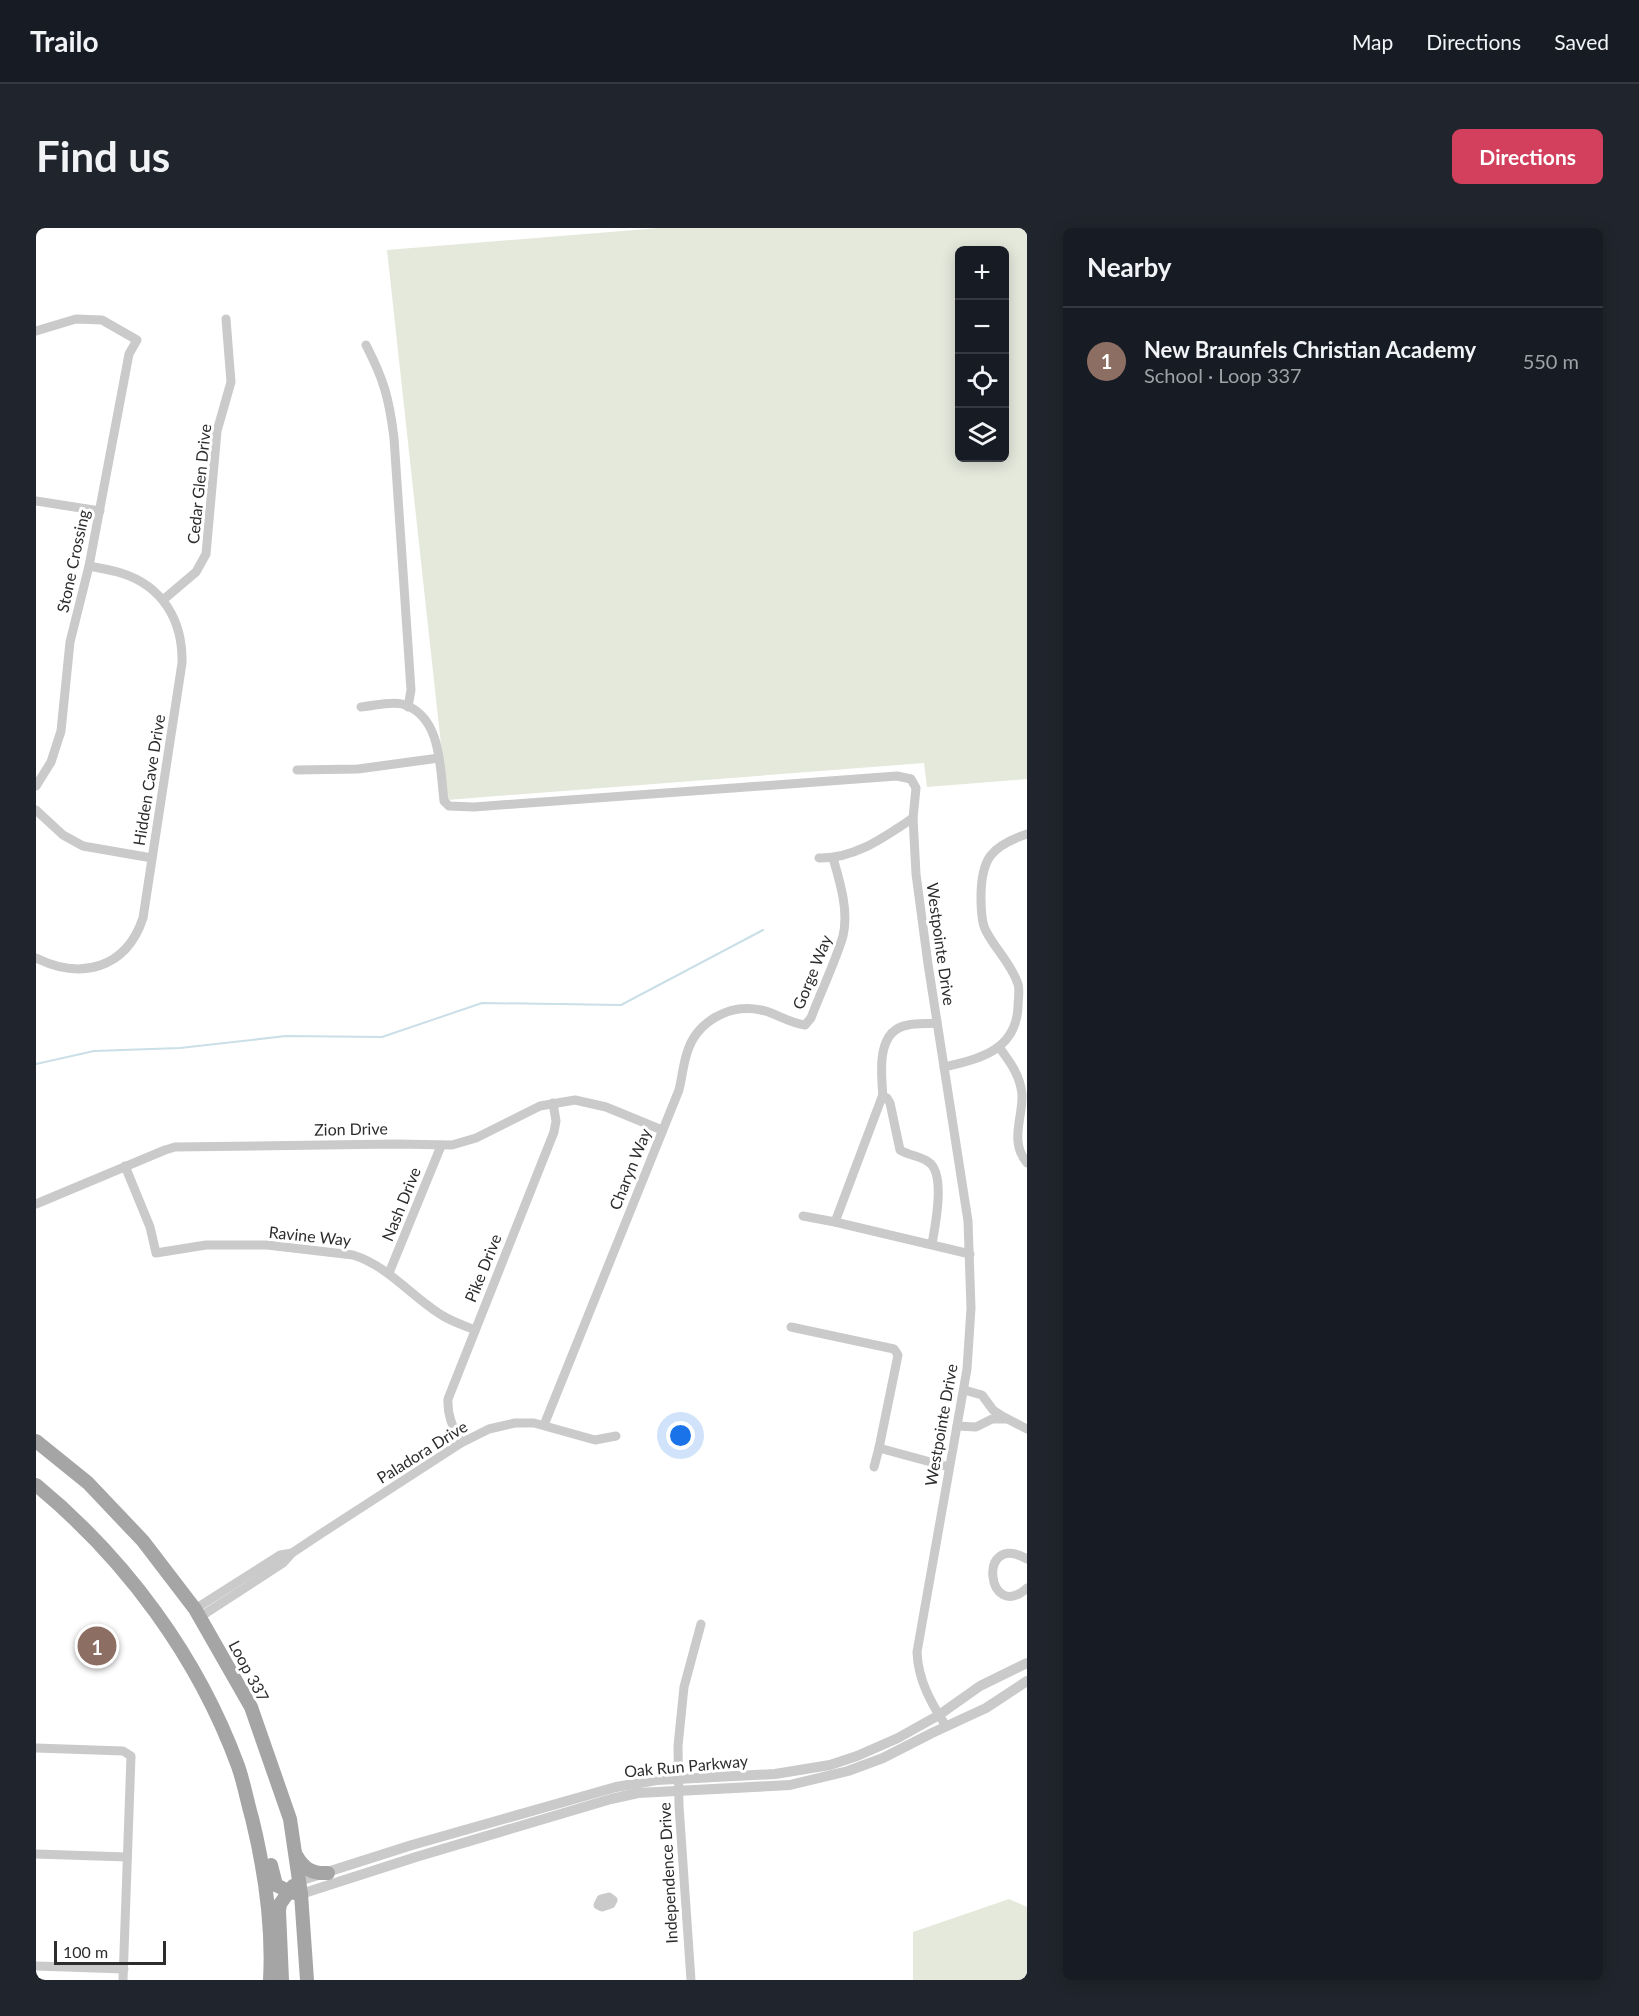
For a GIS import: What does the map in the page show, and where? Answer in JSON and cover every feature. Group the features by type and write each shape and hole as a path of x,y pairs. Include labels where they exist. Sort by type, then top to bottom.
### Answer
{"main road":[{"name":"Loop 337","path":"36,1442 88,1483 143,1541 198,1613 251,1707 290,1819 307,1980"},
{"path":"36,1485 86,1530 135,1585 189,1662 224,1731 239,1768 266,1884 272,1950 270,1980"},
{"path":"135,1585 166,1614 219,1703 247,1770 260,1814 276,1885 296,1889"},
{"path":"295,1854 308,1870 318,1874 328,1873"},
{"path":"282,1980 280,1904 296,1889"}],"street":[{"name":"Stone Crossing","path":"36,331 76,319 102,320 136,340 129,354 89,566 70,642 61,731 51,762 36,786"},
{"name":"Cedar Glen Drive","path":"163,600 196,572 206,554 217,432 231,382 226,319"},
{"path":"361,707 395,703 408,707 411,690 390,404 382,376 366,345"},
{"path":"36,501 100,511"},
{"name":"Hidden Cave Drive","path":"36,958 50,965 77,970 103,965 130,944 139,930 143,918 182,663 180,635 163,600 134,578 89,566"},
{"name":"Westpointe Drive","path":"408,707 423,719 433,732 439,758 444,801 449,806 497,805 902,776 911,779 915,785 913,818 916,874 968,1221 970,1254 971,1308 967,1369 917,1652 922,1682 946,1726"},
{"path":"297,770 358,769 439,758"},
{"path":"36,810 63,835 83,846 152,858"},
{"path":"819,858 833,858 871,845 913,818"},
{"path":"944,1067 972,1060 999,1047 1017,1021 1019,986 984,928 981,907 982,872 991,855 1006,841 1027,834"},
{"name":"Gorge Way","path":"805,1025 811,1018 843,934 842,892 833,858"},
{"name":"Charyn Way","path":"543,1425 679,1090 691,1044 713,1018 732,1010 753,1009 805,1025"},
{"path":"836,1222 880,1099 883,1097 883,1052 889,1035 892,1031 906,1025 937,1023"},
{"path":"999,1047 1013,1066 1020,1083 1022,1103 1017,1133 1020,1151 1027,1163"},
{"path":"883,1097 890,1102 900,1150 926,1161 934,1169 938,1204 932,1244"},
{"name":"Zion Drive","path":"36,1204 176,1147 452,1145 476,1138 540,1106 582,1101 606,1107 662,1130"},
{"name":"Pike Drive","path":"461,1443 447,1411 448,1399 554,1132 553,1103"},
{"name":"Nash Drive","path":"389,1273 441,1146"},
{"name":"Ravine Way","path":"125,1166 150,1227 156,1253 206,1245 267,1245 363,1258 389,1273 442,1315 475,1330"},
{"path":"802,1216 970,1254"},
{"path":"791,1327 894,1348 898,1355 874,1467"},
{"path":"964,1390 982,1395 1006,1419 1027,1429"},
{"path":"988,1420 991,1406"},
{"path":"957,1426 976,1427 988,1420 1006,1419"},
{"name":"Paladora Drive","path":"198,1613 284,1563 292,1553 461,1443 501,1426 524,1423 543,1425 595,1440 616,1436"},
{"path":"879,1448 949,1467"},
{"path":"1027,1559 1017,1555 1007,1555 994,1564 991,1574 994,1585 1006,1594 1017,1594 1027,1588"},
{"name":"Independence Drive","path":"691,1980 678,1792 679,1730 684,1687 701,1624"},
{"name":"Oak Run Parkway","path":"296,1889 328,1873 412,1845 634,1783 775,1774 830,1765 877,1748 939,1715 980,1686 1027,1663"},
{"name":"Oak Run Parkway","path":"296,1889 638,1793 790,1785 848,1771 883,1758 993,1704 1027,1681"},
{"path":"36,1748 123,1751 129,1754 131,1760 123,1980"},
{"path":"36,1854 127,1857"},
{"path":"36,1966 124,1969"}],"shaded area":[{"path":"659,228 1027,228 1027,779 927,787 924,763 447,800 387,250"},
{"path":"1009,1899 1027,1907 1027,1980 913,1980 913,1932"}],"waterway":[{"path":"36,1064 94,1051 180,1048 286,1036 382,1037 482,1003 621,1005 763,930"}],"place":[{"name":"New Braunfels Christian Academy","path":"97,1646"}]}
